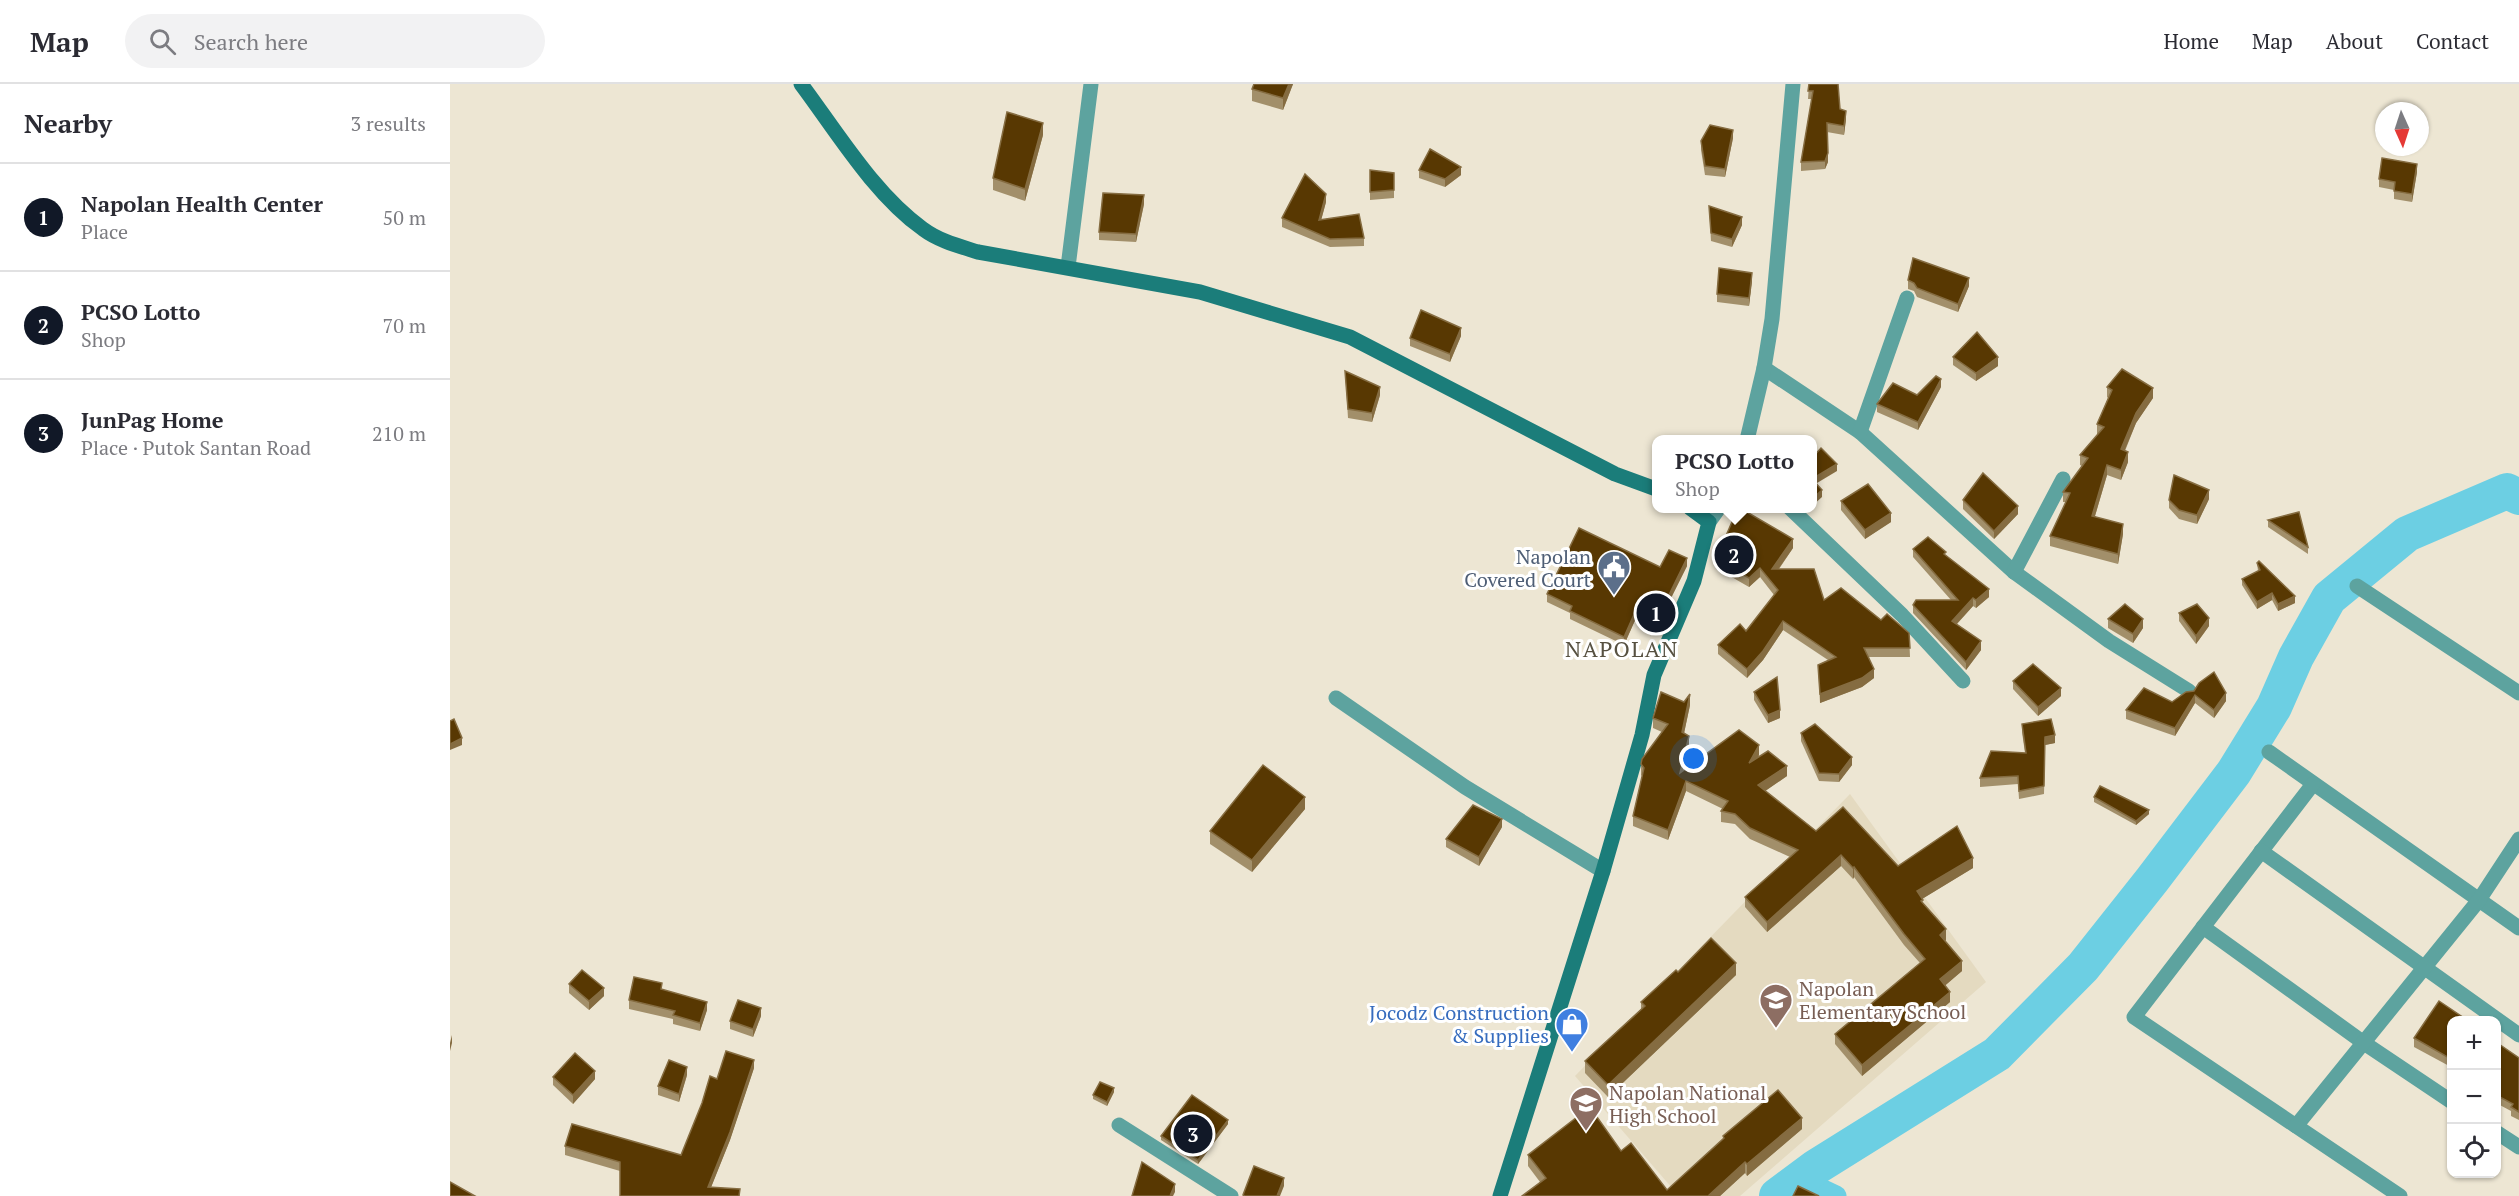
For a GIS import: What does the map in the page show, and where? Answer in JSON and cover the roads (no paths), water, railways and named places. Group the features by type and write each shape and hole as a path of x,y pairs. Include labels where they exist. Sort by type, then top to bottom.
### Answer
{"street":[{"path":"801,84 897,207 924,230 950,244 978,252 1200,292 1350,337 1615,474 1652,488"},
{"path":"1068,267 1091,84"},
{"path":"1748,435 1764,368 1778,258 1793,84"},
{"path":"1860,432 1907,298"},
{"path":"1764,368 1860,432 2014,572 2109,641 2189,691"},
{"path":"2014,572 2063,479"},
{"path":"1697,513 1709,522"},
{"path":"1500,1196 1603,871 1642,735 1654,675 1694,581 1709,522 1715,513"},
{"path":"1795,513 1902,615 1964,681"},
{"path":"2357,586 2519,693"},
{"path":"1336,698 1465,787 1603,871"},
{"path":"2269,752 2519,928"},
{"path":"2313,784 2134,1017 2400,1196"},
{"path":"2296,1126 2479,900 2519,839"},
{"path":"2261,851 2519,1035"},
{"path":"2204,927 2364,1043 2447,1099"},
{"path":"1119,1125 1231,1196"},
{"path":"2501,1135 2519,1147"}],"waterway":[{"path":"1777,1196 1816,1167 1997,1054 2083,967 2234,772 2274,707 2296,657 2329,598 2407,534 2507,491 2519,497"},
{"path":"1800,1179 1836,1196"}],"place":[{"name":"PCSO Lotto","path":"1734,555"},
{"name":"Napolan Covered Court","path":"1614,596"},
{"name":"Napolan Health Center","path":"1656,613"},
{"name":"Napolan Elementary School","path":"1776,1029"},
{"name":"Jocodz Construction & Supplies","path":"1572,1053"},
{"name":"Napolan National High School","path":"1586,1132"},
{"name":"JunPag Home","path":"1193,1134"}],"district":[{"name":"NAPOLAN","path":"1622,648"}]}
